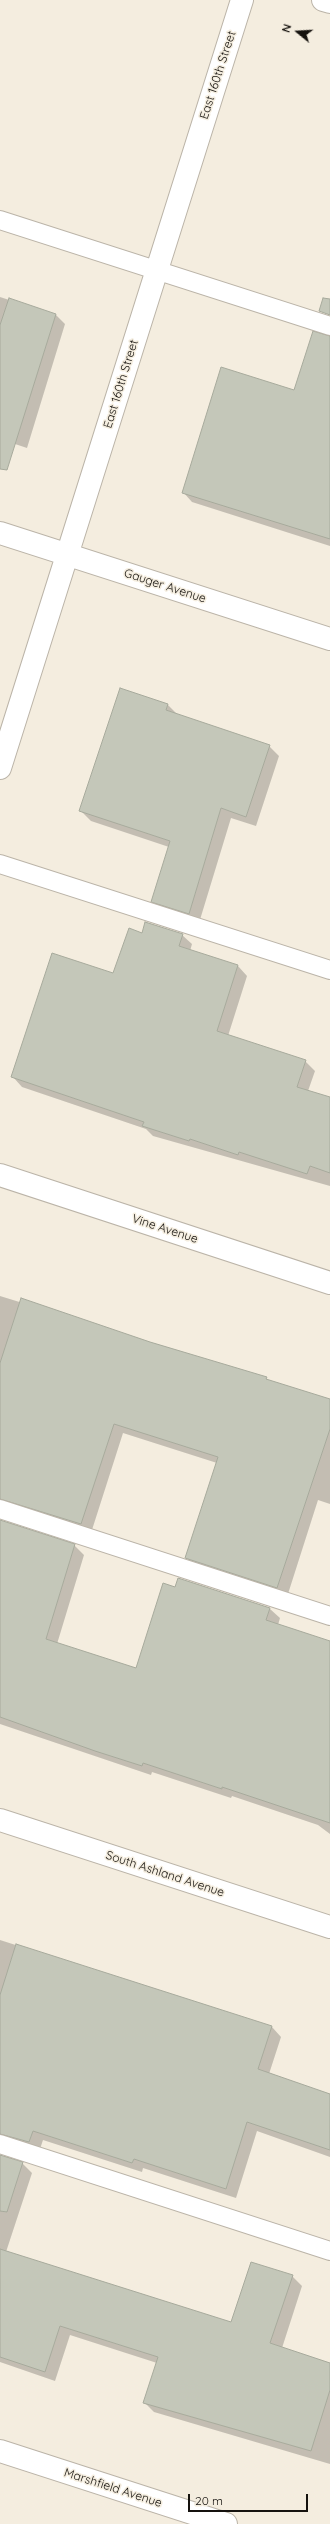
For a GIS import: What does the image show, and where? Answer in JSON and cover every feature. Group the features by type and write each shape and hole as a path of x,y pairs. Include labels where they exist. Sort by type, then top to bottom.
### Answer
{"street":[{"name":"East 160th Street","path":"0,768 242,0"},
{"path":"323,0 330,2"},
{"name":"Gauger Avenue","path":"0,533 330,639"},
{"name":"Vine Avenue","path":"0,1175 330,1283"},
{"name":"South Ashland Avenue","path":"0,1820 330,1927"},
{"name":"Marshfield Avenue","path":"0,2451 226,2524"}],"lane":[{"path":"0,220 330,326"},
{"path":"0,864 330,970"},
{"path":"0,1509 330,1616"},
{"path":"0,2144 330,2251"}],"building":[{"path":"9,298 56,314 7,470 0,469 0,325"},
{"path":"323,298 330,299 330,315 319,311"},
{"path":"313,331 330,336 330,539 182,493 221,367 294,390"},
{"path":"120,688 168,704 166,710 270,745 246,817 221,808 189,914 151,902 170,841 79,811"},
{"path":"145,922 183,934 179,946 238,965 217,1031 306,1060 297,1087 330,1097 330,1173 310,1166 307,1174 239,1152 238,1155 190,1139 189,1141 142,1126 144,1122 11,1077 52,953 113,973 129,928 142,933"},
{"path":"21,1298 150,1342 267,1377 266,1379 330,1399 330,1429 277,1588 185,1558 218,1457 114,1424 81,1524 0,1499 0,1363"},
{"path":"0,1520 75,1544 46,1639 136,1668 163,1583 175,1587 178,1578 270,1608 266,1620 330,1641 330,1823 222,1787 222,1789 143,1763 142,1766 95,1751 0,1717"},
{"path":"16,1944 272,2026 258,2069 330,2094 330,2150 247,2122 226,2189 134,2159 132,2163 33,2131 29,2142 0,2134 0,1995"},
{"path":"0,2155 23,2162 7,2212 0,2211"},
{"path":"0,2249 231,2322 251,2262 293,2275 270,2343 330,2363 330,2390 311,2451 143,2403 158,2357 60,2326 45,2372 0,2357"}]}
